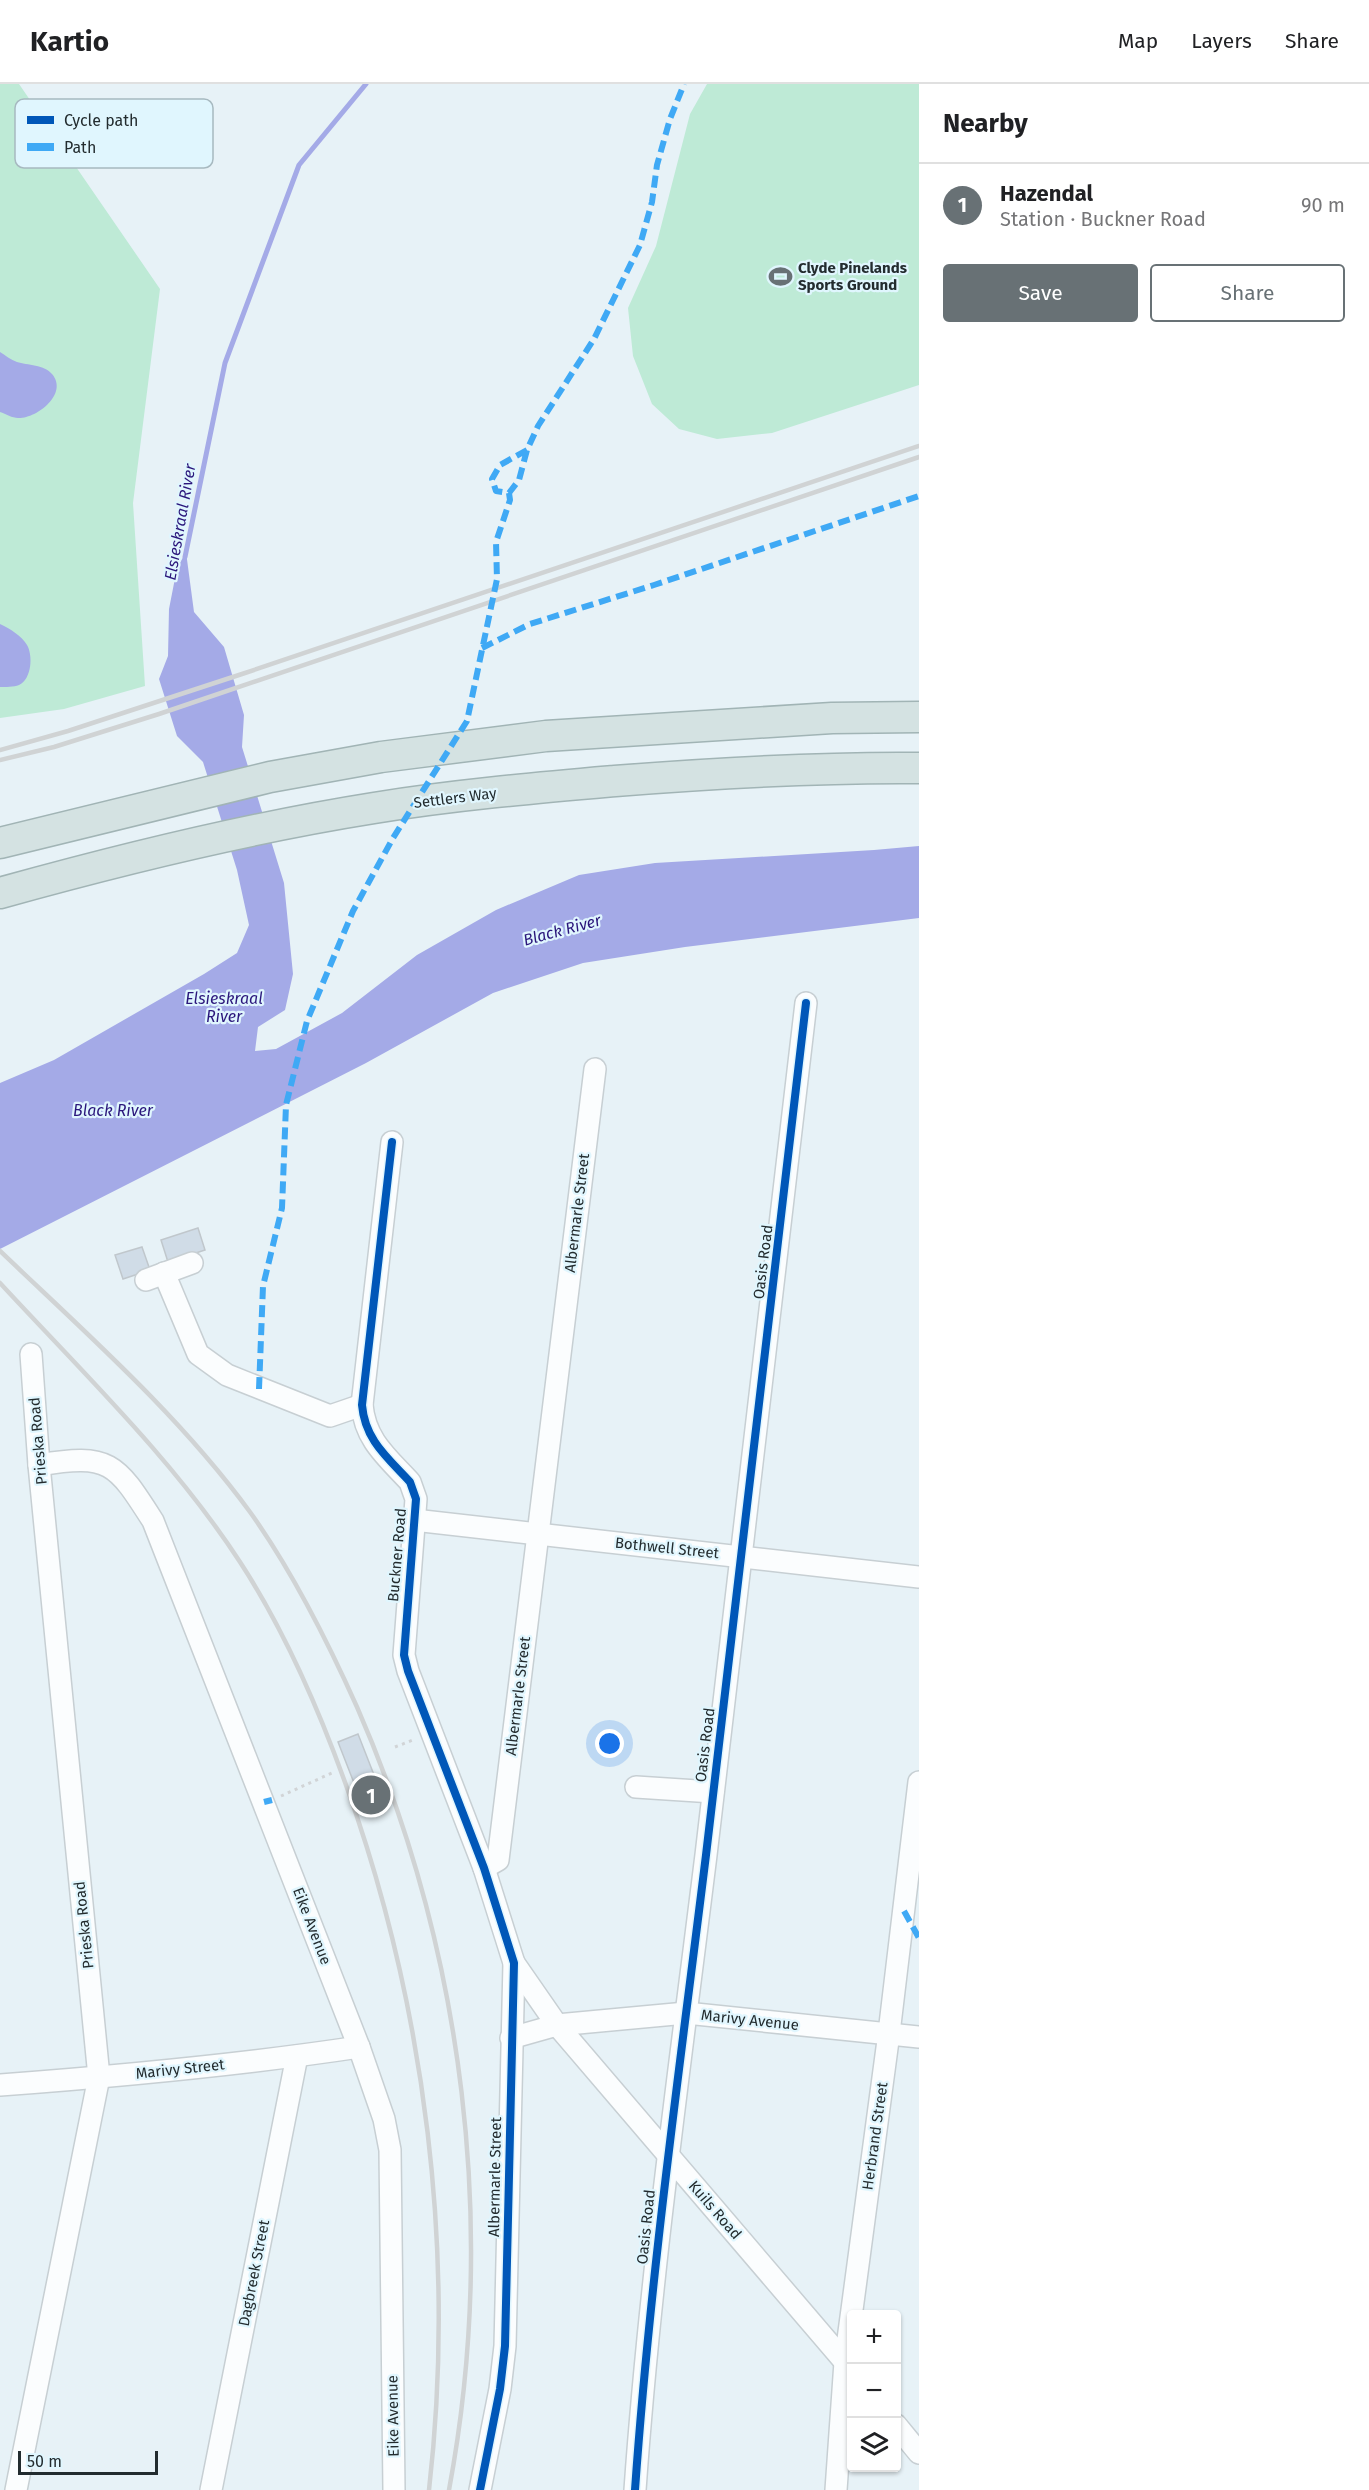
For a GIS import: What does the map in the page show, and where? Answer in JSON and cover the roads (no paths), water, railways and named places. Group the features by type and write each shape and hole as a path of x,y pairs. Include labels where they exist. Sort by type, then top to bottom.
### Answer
{"highway":[{"path":"0,843 270,777 381,757 546,736 832,718 919,717"},
{"name":"Settlers Way","path":"0,893 282,824 374,808 474,795 699,775 832,767 919,768"}],"street":[{"name":"Oasis Road","path":"635,2490 643,2382 668,2155 742,1556 806,1003"},
{"name":"Albermarle Street","path":"480,2490 501,2389 505,2346 514,1963 484,1868 498,1860 595,1069"},
{"name":"Buckner Road","path":"392,1142 362,1405 363,1423 370,1437 410,1482 414,1490 414,1520 404,1655 408,1671 484,1868"},
{"path":"192,1263 155,1277 198,1354 227,1375 330,1416 362,1405"},
{"name":"Prieska Road","path":"16,2490 99,2077 39,1465 31,1353"},
{"name":"Eike Avenue","path":"39,1465 74,1459 96,1461 111,1467 122,1477 153,1521 359,2047 384,2119 390,2150 394,2490"},
{"name":"Bothwell Street","path":"414,1520 919,1577"},
{"name":"Herbrand Street","path":"848,2364 919,1782"},
{"path":"636,1786 713,1792"},
{"name":"Kuils Road","path":"514,1963 557,2025 847,2365"},
{"name":"Marivy Avenue","path":"511,2038 557,2025 686,2013 919,2037"},
{"name":"Marivy Street","path":"0,2085 99,2077 297,2056 359,2047"},
{"name":"Dagbreek Street","path":"212,2490 297,2056"},
{"name":"Herbrand Street","path":"836,2490 847,2376"},
{"path":"901,2430 919,2453"}],"water":[{"path":"0,352 15,361 40,367 52,374 56,382 56,389 48,404 41,410 18,418 0,412"},
{"name":"Black River","path":"186,552 194,612 224,647 244,715 242,747 284,883 293,974 285,1010 258,1027 255,1051 276,1049 342,1013 417,955 496,910 579,875 655,863 919,846 919,918 685,947 583,963 493,993 366,1063 0,1249 0,1083 54,1060 204,974 237,953 249,925 237,870 203,762 177,736 159,679 168,656 169,609 177,568"},
{"path":"0,624 19,635 29,649 31,660 29,672 27,678 17,686 0,687"}],"waterway":[{"name":"Elsieskraal River","path":"185,557 225,363 299,165 366,84"}],"railway":[{"path":"0,750 68,731 242,674 919,446"},
{"path":"0,760 54,747 159,714 919,457"},
{"path":"0,1251 99,1344 163,1409 222,1476 250,1512 295,1582 334,1657 357,1707 394,1800 423,1896 446,1993 462,2092 470,2191 470,2291 464,2391 449,2490"},
{"path":"0,1283 126,1417 186,1487 214,1524 256,1588 286,1642 324,1727 346,1785 374,1870 397,1956 415,2044 428,2133 436,2222 439,2312 436,2401 429,2490"}],"place":[{"name":"Clyde Pinelands Sports Ground","path":"780,277"},
{"name":"Hazendal","path":"371,1795"}]}
